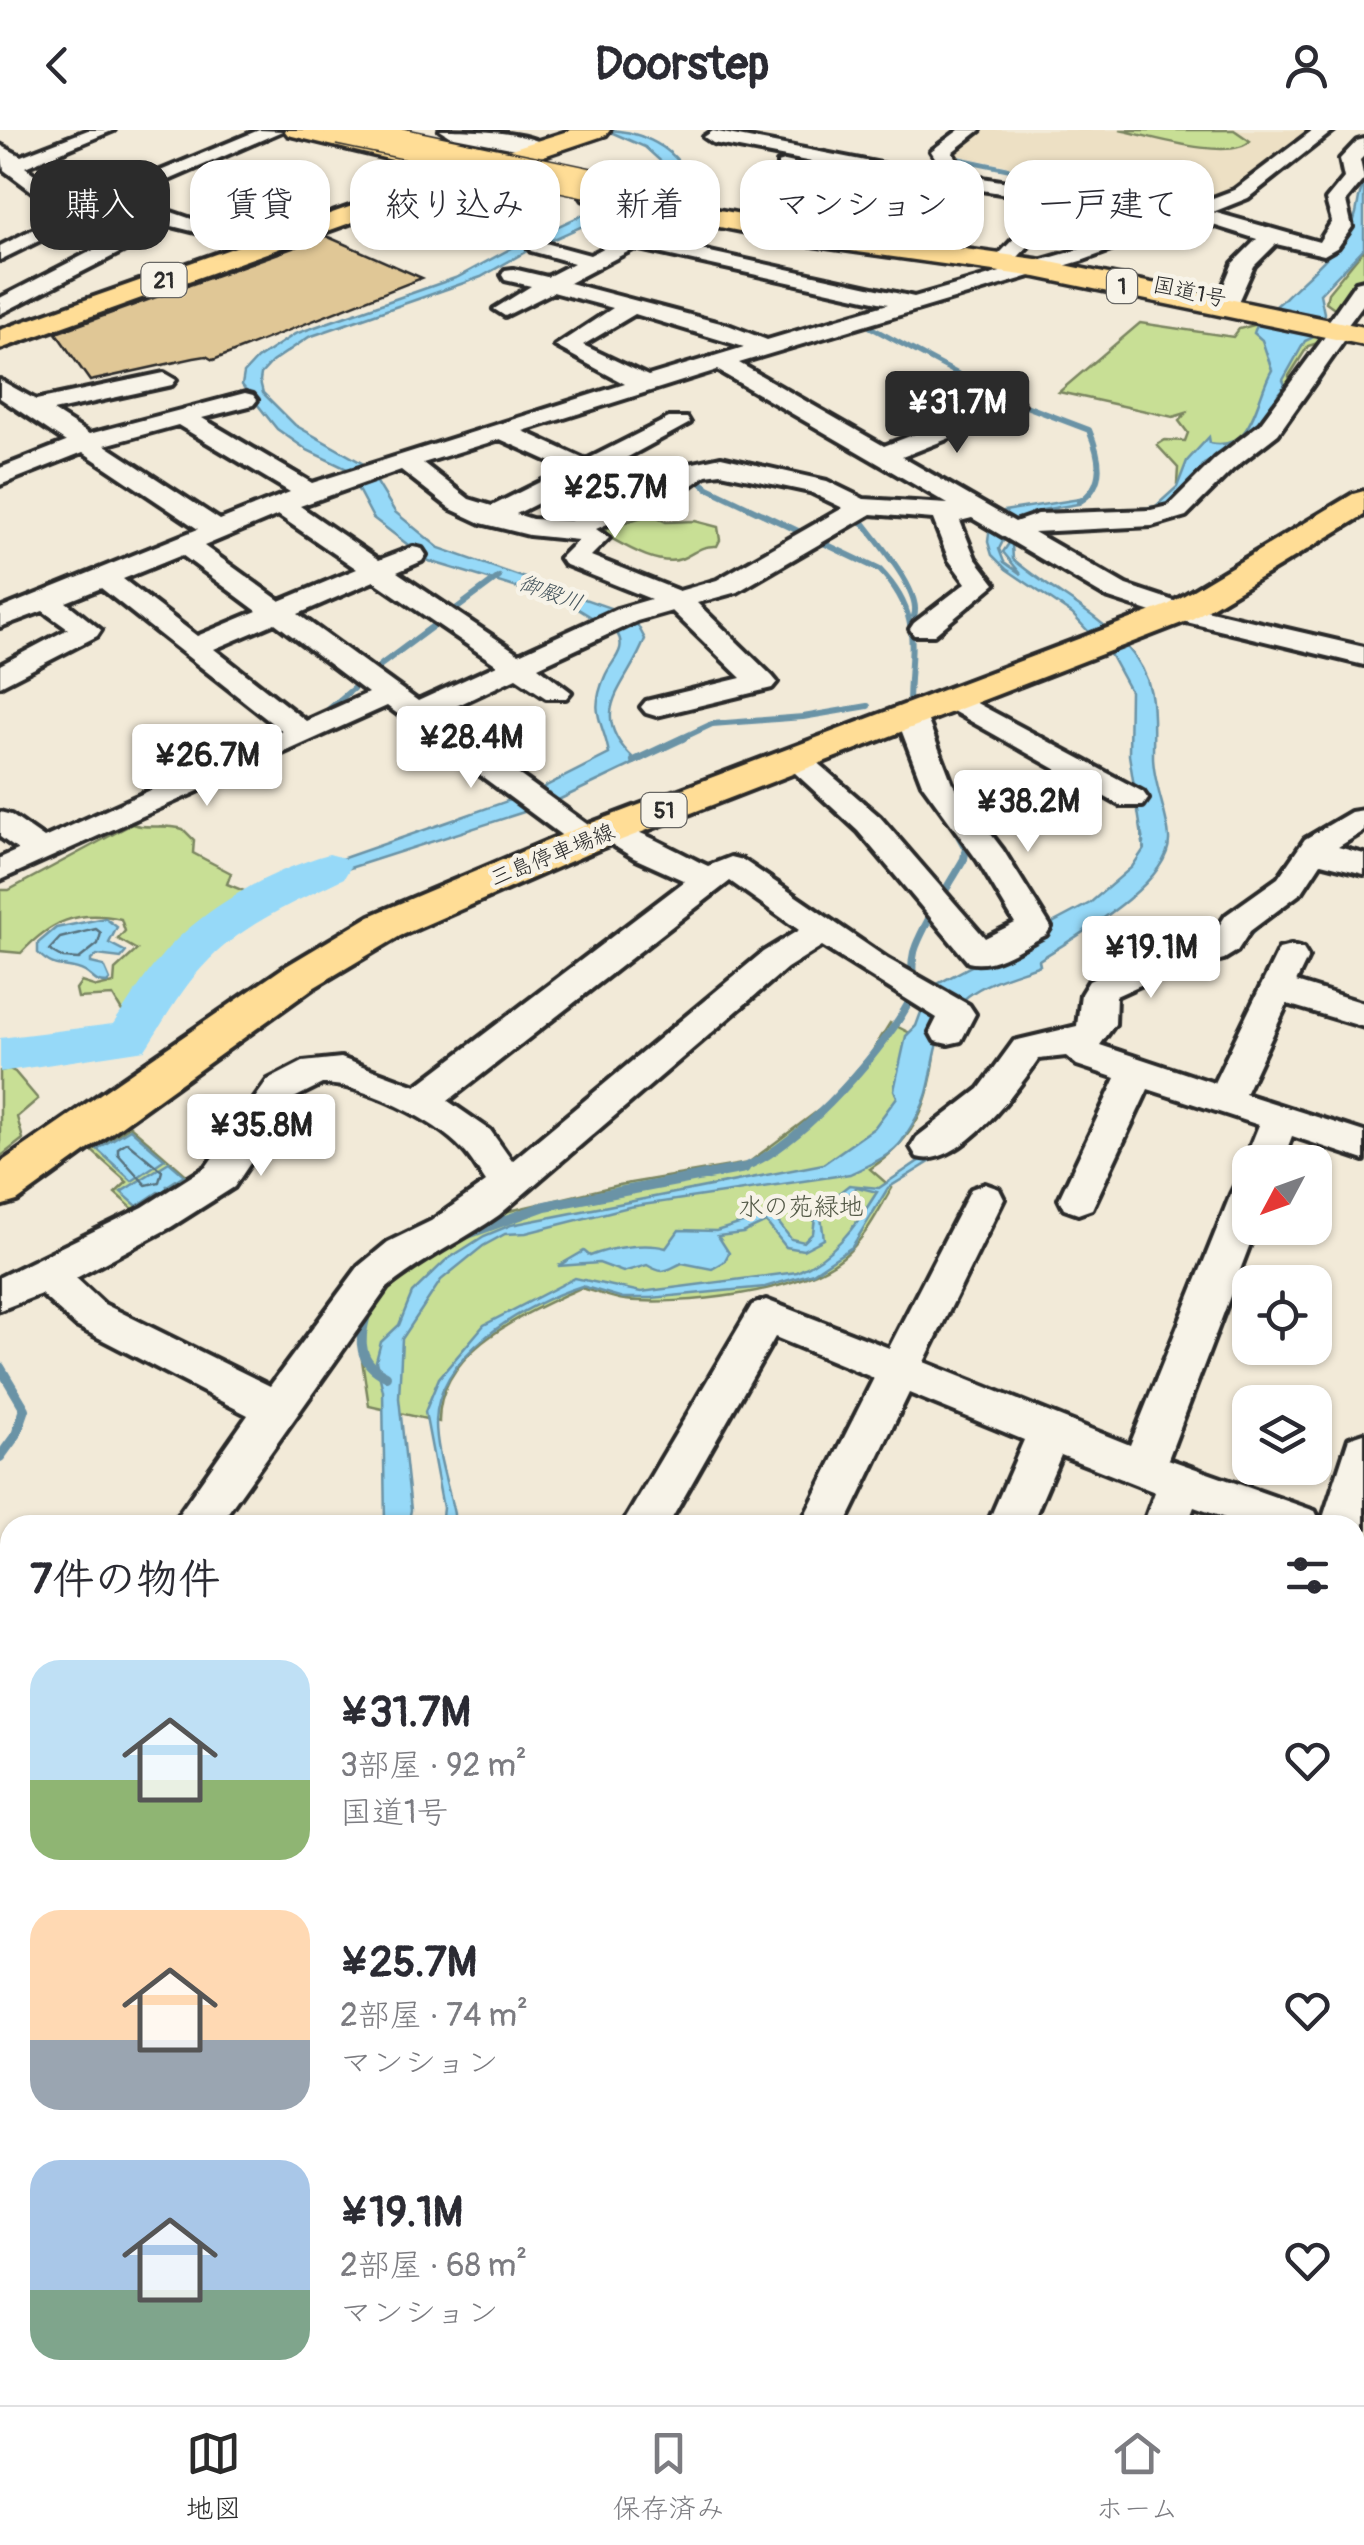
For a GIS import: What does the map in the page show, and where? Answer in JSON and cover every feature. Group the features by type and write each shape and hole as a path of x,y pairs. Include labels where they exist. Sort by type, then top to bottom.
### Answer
{"highway":[{"name":"1","path":"297,130 426,160"},
{"name":"国道1号","path":"339,130 740,212"},
{"name":"1","path":"392,130 522,151 580,165"},
{"path":"495,160 583,132"},
{"path":"580,164 568,159 564,151 583,132"},
{"name":"1","path":"720,219 815,237 919,277"},
{"name":"国道1号","path":"906,250 919,277 1020,261"},
{"name":"国道1号","path":"955,250 1229,299 1343,327"},
{"name":"1","path":"1020,261 1266,311"}],"main road":[{"name":"21","path":"0,340 246,250"},
{"name":"三島停車場線","path":"0,1188 336,954 461,890 1180,612 1364,501"}],"street":[{"path":"30,191 26,190 11,146 105,130"},
{"path":"170,173 271,130 408,156"},
{"path":"449,130 522,151"},
{"path":"944,160 942,151 971,130"},
{"path":"1214,204 1258,184 1325,130"},
{"path":"713,137 851,160"},
{"path":"836,145 890,160"},
{"path":"1214,219 1324,249 1346,220 1336,200 1354,179 1350,159 1364,145"},
{"path":"170,217 190,224"},
{"path":"0,308 173,218"},
{"path":"1229,299 1244,263 1272,237"},
{"path":"0,254 30,239"},
{"path":"549,250 593,262"},
{"path":"505,309 615,250"},
{"path":"704,250 919,277"},
{"path":"919,277 935,250"},
{"path":"1020,261 1028,250"},
{"path":"0,620 308,492 766,346 919,277 1020,261 1060,250"},
{"path":"513,274 766,346"},
{"path":"574,529 682,482 698,469 721,464 818,486 864,507 944,512 995,523 1116,521 1177,511 1224,464 1269,430 1286,399 1305,383 1343,327 1364,288"},
{"path":"634,306 566,346 644,384"},
{"path":"0,308 44,323"},
{"path":"719,361 1116,591 1180,612 1364,656"},
{"path":"32,408 164,380"},
{"path":"0,387 216,529"},
{"path":"0,477 42,456 83,442 245,400"},
{"path":"882,456 1012,404"},
{"path":"182,417 308,492"},
{"path":"490,517 678,422"},
{"path":"503,430 645,498"},
{"path":"405,461 443,494 490,517 528,527 574,529 596,538 574,558 677,600 762,682 656,707"},
{"path":"416,713 627,614 727,586 916,477"},
{"path":"279,504 556,692"},
{"path":"924,628 981,584 962,560 944,512"},
{"path":"182,543 416,713 599,835 710,878"},
{"path":"195,648 412,555"},
{"path":"104,576 302,733"},
{"path":"0,677 86,630 46,600"},
{"path":"0,870 390,694"},
{"path":"954,700 1132,799"},
{"path":"796,760 869,824 980,954 1034,927 992,857 937,784 911,716"},
{"path":"930,1146 992,1098 1027,1050 1086,1038 1098,1024 1096,1004 1101,989 1149,967 1212,951 1253,910 1290,885 1312,850 1362,819"},
{"path":"0,822 41,851"},
{"path":"1312,850 1364,864"},
{"path":"421,1102 710,878 731,867 942,1012"},
{"path":"200,1515 373,1277 402,1254 470,1217 775,960 822,932"},
{"path":"1224,1100 1284,973 1364,1015"},
{"path":"1074,1043 1090,1056 1364,1146"},
{"path":"0,1294 48,1276 220,1177 268,1104 301,1076 327,1069 421,1102 460,1124 477,1140 508,1184"},
{"path":"1078,1199 1137,1072"},
{"path":"1270,1145 1280,1119"},
{"path":"827,1515 985,1199"},
{"path":"1163,1515 1161,1476 1234,1245"},
{"path":"48,1276 90,1316 277,1410"},
{"path":"650,1515 766,1316 1049,1432 1271,1515"},
{"path":"1013,1515 1049,1432"},
{"path":"1346,1515 1364,1451"}],"shaded area":[{"path":"977,130 1316,130 1251,180 1214,197 1214,160 1004,160 1004,165 947,153"}],"green space":[{"path":"1120,130 1234,130 1250,141 1240,147 1208,148"},
{"path":"1364,249 1364,283 1340,312 1326,302 1328,293"},
{"path":"1140,323 1233,337 1239,329 1261,323 1323,337 1321,342 1308,346 1289,376 1292,386 1192,490 1177,484 1178,468 1157,445 1165,440 1185,441 1188,433 1179,421 1186,413 1173,417 1059,392"},
{"path":"639,509 666,522 695,521 718,527 720,540 717,546 672,561 642,554 607,536 605,529 642,517"},
{"path":"132,824 183,829 194,840 193,853 231,873 227,884 254,895 247,905 193,940 143,1003 130,1005 123,1013 113,996 78,998 76,989 81,982 97,987 114,983 115,970 137,950 118,939 125,931 121,919 78,917 54,926 21,953 0,951 0,890 9,890"},
{"name":"水の苑緑地","path":"890,1023 936,1046 930,1084 910,1131 870,1169 892,1188 864,1233 843,1257 798,1280 707,1299 625,1300 580,1288 511,1323 469,1354 453,1374 443,1396 439,1422 369,1406 357,1327 391,1272 505,1212 619,1185 748,1163 827,1104 870,1055"},
{"path":"9,1069 38,1099 17,1117 23,1139 0,1157 0,1071"},
{"path":"130,1126 197,1184 143,1218 115,1193 127,1182 92,1151"}],"water":[{"path":"606,130 651,140 677,160 659,160 645,147"},
{"path":"1364,184 1364,248 1320,294 1324,313 1320,334 1305,341 1283,380 1280,398 1248,441 1204,464 1173,507 1007,533 999,549 1004,562 1021,574 1003,552 1014,536 1036,530 1012,545 1013,559 1115,635 1145,673 1152,699 1154,766 1169,838 1166,855 1155,873 1118,908 1039,960 1040,965 985,986 957,1006 943,1029 919,1112 897,1147 878,1160 850,1174 629,1207 526,1233 505,1234 483,1246 441,1280 402,1339 399,1398 410,1515 385,1515 383,1391 376,1361 381,1342 399,1325 412,1293 445,1261 484,1236 511,1225 823,1164 874,1128 897,1097 894,1090 906,1036 916,1026 930,988 1090,903 1132,867 1144,849 1129,755 1130,691 1111,656 1072,614 992,555 988,542 990,524 1004,511 1086,498 1078,504 1042,510 1114,513 1156,506 1177,487 1187,461 1209,437 1210,443 1225,444 1245,431 1272,370 1262,340 1254,333 1256,327 1343,238 1353,222"},
{"path":"580,216 580,227 560,236 560,225"},
{"path":"508,250 529,250 481,277 309,337 261,374 263,393 295,425 367,466 395,512 439,548 619,611 637,624 645,639 611,712 619,742 634,759 644,759 552,803 325,876 272,905 262,895 321,866 536,791 609,754 597,709 605,676 620,650 617,633 570,604 429,561 373,518 347,469 307,450 277,429 242,385 244,373 257,359 295,334 458,277"},
{"path":"105,918 117,927 109,943 126,952 121,958 97,955 91,960 104,966 110,980 107,983 79,969 50,963 38,953 38,943 56,928"},
{"path":"130,1129 165,1159 132,1181 97,1149"},
{"path":"946,1152 888,1188 852,1247 813,1273 765,1287 651,1298 623,1298 582,1286 535,1305 488,1335 451,1375 440,1397 437,1433 454,1514 442,1515 425,1412 439,1378 484,1325 575,1278 641,1292 797,1272 822,1258 843,1239 877,1192 857,1187 821,1217 824,1239 803,1250 786,1247 766,1222 743,1233 718,1236 729,1253 724,1262 712,1269 682,1263 664,1271 647,1265 623,1272 599,1263 558,1266 584,1251 590,1256 627,1247 666,1248 679,1230 716,1231 772,1214 791,1239 804,1242 813,1233 816,1211 849,1185 879,1188 926,1156"},
{"path":"169,1162 184,1175 167,1186 176,1195 167,1200 158,1192 137,1206 121,1192"}],"building":[{"path":"330,238 350,250 422,278 213,360 206,356 194,358 90,381 56,333 287,250 330,250"}],"waterway":[{"path":"950,157 1004,168"},
{"path":"1346,332 1364,300"},
{"path":"870,327 1007,400"},
{"path":"1304,394 1319,379 1336,350"},
{"path":"1002,397 1089,430 1099,469 1094,487 1079,502"},
{"path":"695,478 708,488 880,570 904,604 909,620 909,711"},
{"path":"859,517 905,580 915,606 914,616"},
{"path":"329,709 382,664 499,577"},
{"path":"678,740 712,724 803,717 868,706"},
{"path":"634,761 683,738"},
{"path":"733,1170 779,1148 804,1127 854,1077 894,1027 910,999 916,946 964,859 966,848 956,830"},
{"name":"御殿川","path":"0,1055 128,1038 193,949 248,909 329,868"},
{"path":"1241,940 1266,917"},
{"path":"733,1170 745,1168"},
{"path":"465,1235 545,1206 733,1170"},
{"path":"366,1315 363,1351 370,1365 386,1376"},
{"path":"0,1367 25,1409 16,1435 0,1457"}]}
